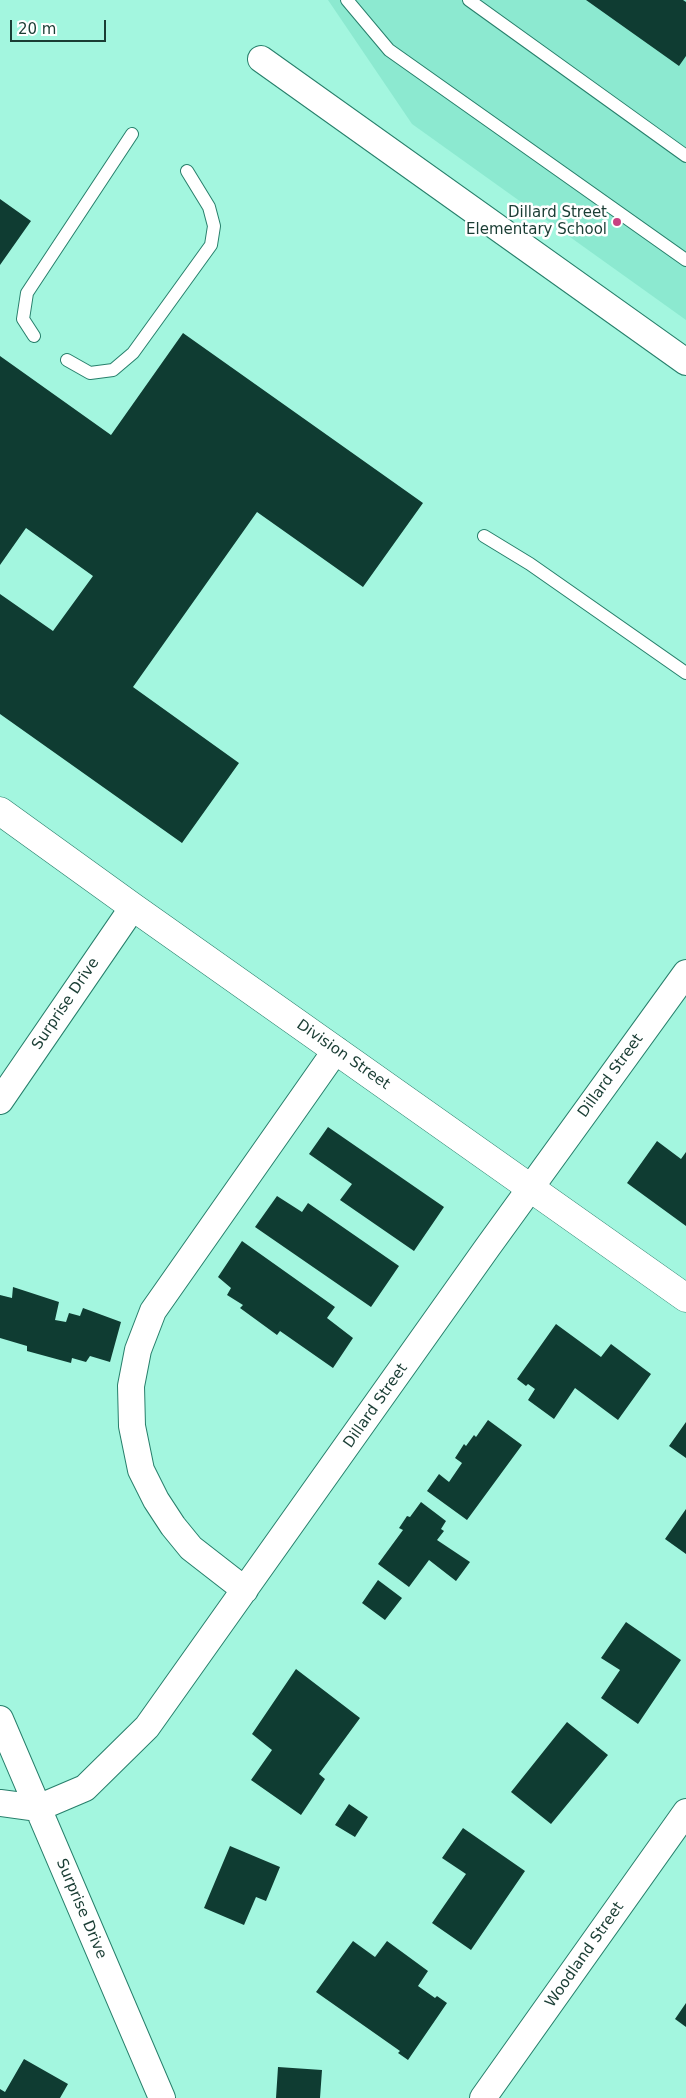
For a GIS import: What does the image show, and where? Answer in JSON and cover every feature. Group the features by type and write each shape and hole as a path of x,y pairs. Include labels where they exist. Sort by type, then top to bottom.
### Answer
{"street":[{"path":"261,59 686,362"},
{"name":"Division Street","path":"0,811 132,907 686,1298"},
{"name":"Surprise Drive","path":"0,1101 132,907"},
{"name":"Dillard Street","path":"38,1808 85,1788 147,1727 531,1187 686,973"},
{"path":"245,1590 192,1548 173,1526 140,1470 132,1426 132,1386 138,1350 153,1311 336,1050"},
{"name":"Surprise Drive","path":"0,1719 162,2098"},
{"path":"0,1803 38,1808"},
{"name":"Woodland Street","path":"484,2098 686,1812"}],"lane":[{"path":"347,0 389,50 686,260"},
{"path":"469,0 686,156"},
{"path":"34,336 24,319 27,293 132,134"},
{"path":"67,360 90,372 113,370 133,353 211,245 214,226 209,207 188,171"},
{"path":"484,536 530,564 686,673"}],"shaded area":[{"name":"Dillard Street Elementary School","path":"328,0 686,0 686,320 412,124"}],"building":[{"path":"586,0 683,0 686,2 686,56 679,66"},
{"path":"0,199 31,221 0,265"},
{"path":"183,333 423,503 363,587 257,512 133,687 239,763 182,843 0,714 0,594 53,631 93,576 26,528 0,565 0,356 111,435"},
{"path":"328,1127 444,1207 414,1251 340,1200 352,1184 309,1154"},
{"path":"657,1141 681,1159 686,1152 686,1226 627,1183"},
{"path":"277,1196 302,1212 308,1203 399,1266 371,1307 255,1227"},
{"path":"242,1241 335,1307 327,1318 353,1338 333,1368 280,1331 277,1335 240,1308 243,1305 227,1295 231,1288 218,1277"},
{"path":"13,1287 59,1302 55,1320 66,1322 69,1313 80,1316 83,1308 121,1322 110,1362 90,1356 86,1362 72,1358 71,1363 27,1351 27,1346 0,1338 0,1295 12,1298"},
{"path":"556,1324 601,1357 611,1344 651,1374 618,1420 575,1388 554,1419 528,1400 535,1389 528,1384 526,1386 517,1379"},
{"path":"488,1420 522,1445 467,1520 427,1491 439,1474 449,1482 462,1463 455,1458 464,1444 466,1446 474,1435 476,1437"},
{"path":"686,1422 686,1458 669,1446"},
{"path":"421,1502 446,1521 441,1529 444,1531 437,1540 470,1562 456,1581 429,1560 409,1587 378,1564 403,1530 399,1528 407,1516 410,1517"},
{"path":"686,1509 686,1554 665,1539"},
{"path":"378,1580 402,1598 385,1620 362,1603"},
{"path":"626,1622 681,1660 638,1724 601,1698 620,1670 601,1658"},
{"path":"296,1669 360,1718 319,1774 325,1779 301,1815 251,1780 272,1750 252,1734"},
{"path":"567,1722 608,1755 551,1824 511,1792"},
{"path":"349,1804 368,1817 355,1837 335,1825"},
{"path":"463,1828 525,1871 471,1950 432,1923 466,1874 442,1858"},
{"path":"230,1846 280,1867 266,1901 256,1897 244,1925 204,1908"},
{"path":"353,1941 375,1957 387,1941 428,1971 418,1986 435,1998 437,1996 447,2003 408,2060 398,2053 400,2051 316,1992"},
{"path":"686,2003 686,2027 675,2019"},
{"path":"24,2059 68,2084 60,2098 0,2098 0,2089 5,2092"},
{"path":"278,2067 322,2070 320,2098 276,2098"}],"place":[{"name":"Dillard Street Elementary School","path":"617,222"}]}
